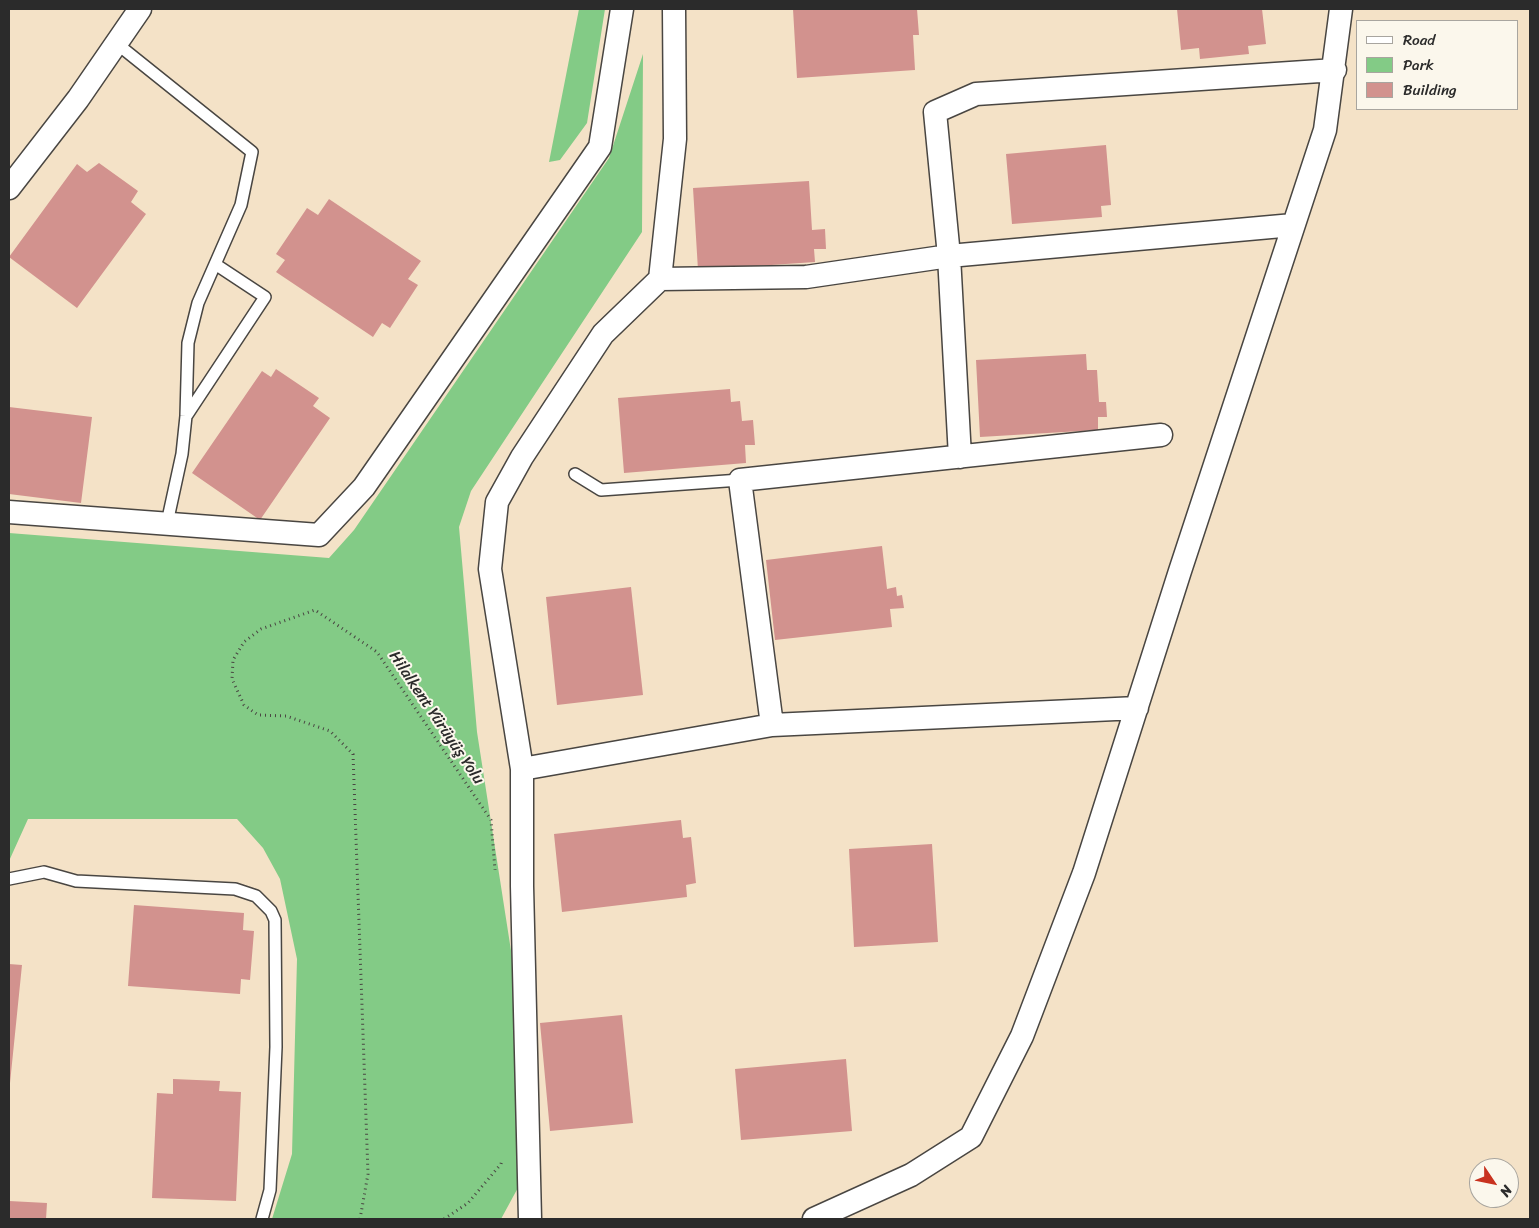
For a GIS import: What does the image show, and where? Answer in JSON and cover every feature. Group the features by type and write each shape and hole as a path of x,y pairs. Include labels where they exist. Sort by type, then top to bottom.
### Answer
{"street":[{"path":"9,188 78,99 140,9"},
{"path":"9,512 319,535 364,487 600,147 622,9"},
{"path":"530,1219 522,886 522,769 490,568 497,502 522,457 604,334 660,279 675,139 674,9"},
{"path":"814,1219 911,1175 971,1137 1026,1027 1084,873 1325,130 1335,70 1341,9"},
{"path":"960,457 949,256 935,112 976,94 1335,70"},
{"path":"660,279 806,278 949,256 1293,225"},
{"path":"772,725 740,480 1162,435"},
{"path":"522,769 772,725 1137,708"}],"lane":[{"path":"116,43 252,152 241,205 198,303 188,342 186,416 182,454 167,524"},
{"path":"186,416 265,297 215,264"},
{"path":"575,474 601,490 740,480"},
{"path":"9,879 44,872 76,881 235,889 256,896 271,911 275,920 276,1047 270,1190 262,1219"}],"path":[{"name":"Hilalkent Yürüyüş Yolu","path":"360,1219 368,1174 354,754 330,731 286,716 258,715 244,705 232,679 233,660 244,642 261,628 315,610 377,652 491,820 496,879"},
{"path":"444,1219 468,1203 501,1164 502,1155"}],"green space":[{"path":"579,9 605,9 587,123 560,160 549,162"},
{"path":"643,54 642,232 471,491 459,527 477,732 521,1015 520,1184 501,1219 272,1219 292,1154 297,959 280,879 263,848 237,819 28,819 9,861 9,533 329,558 354,530 609,158"}],"building":[{"path":"793,9 917,9 919,35 913,35 915,70 797,78"},
{"path":"1177,9 1262,9 1266,44 1248,46 1249,54 1200,59 1199,48 1181,50"},
{"path":"1106,145 1111,205 1101,206 1102,217 1012,224 1006,154"},
{"path":"99,163 138,191 131,202 146,214 77,308 9,257 77,164 87,172"},
{"path":"809,181 812,230 825,229 826,249 814,249 815,262 698,270 693,188"},
{"path":"329,199 421,261 408,279 418,285 390,328 382,323 373,337 276,272 285,260 276,254 307,208 318,215"},
{"path":"1086,354 1087,370 1097,370 1099,402 1106,402 1107,417 1098,417 1098,430 980,437 976,360"},
{"path":"276,369 319,398 313,406 330,418 260,520 192,473 262,371 271,377"},
{"path":"730,389 731,402 740,401 742,421 753,420 755,445 745,445 746,463 624,473 618,398"},
{"path":"9,407 92,417 81,503 9,494"},
{"path":"882,546 887,589 896,587 897,596 902,595 904,608 890,609 892,627 775,640 766,560"},
{"path":"631,587 643,695 557,705 546,597"},
{"path":"681,820 683,838 691,837 696,883 686,885 687,897 562,912 554,834"},
{"path":"932,844 938,942 854,947 849,849"},
{"path":"134,905 244,913 243,930 254,931 250,980 241,979 240,994 128,986"},
{"path":"9,964 22,965 10,1083 9,1083"},
{"path":"622,1015 633,1123 550,1131 540,1023"},
{"path":"846,1059 852,1131 741,1140 735,1069"},
{"path":"173,1079 220,1081 219,1091 241,1092 236,1201 152,1198 157,1093 173,1094"},
{"path":"9,1201 47,1203 46,1219 9,1219"}]}
